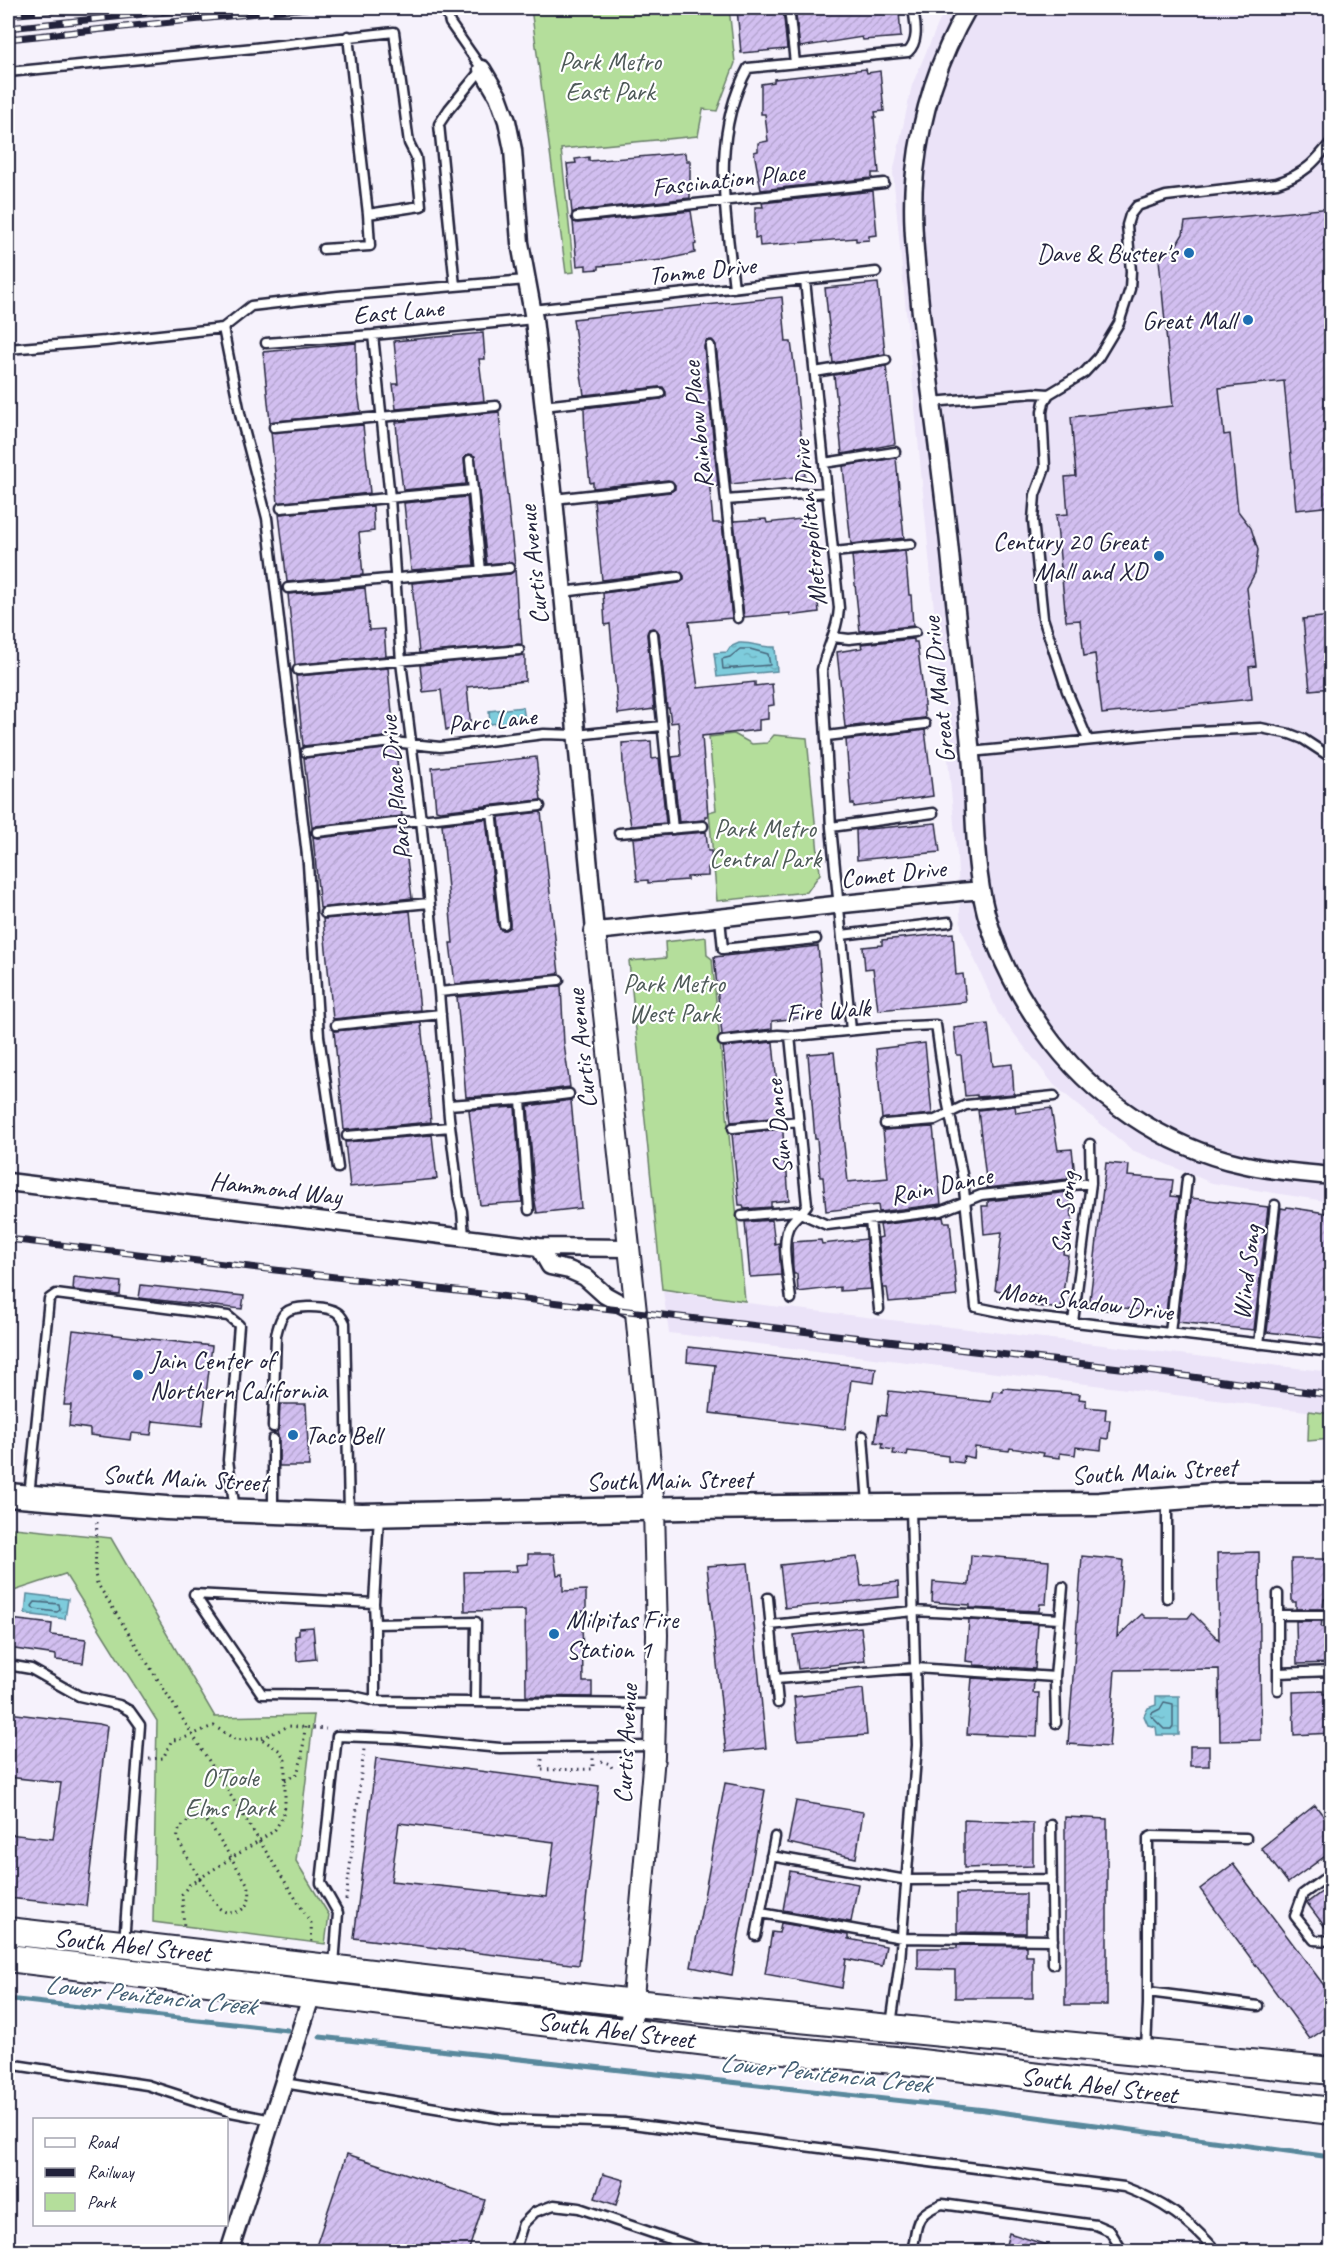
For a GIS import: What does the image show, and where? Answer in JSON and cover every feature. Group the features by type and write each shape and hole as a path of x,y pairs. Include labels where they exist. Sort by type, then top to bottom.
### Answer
{"main road":[{"name":"South Main Street","path":"18,1496 166,1508 379,1514 654,1508 1099,1504 1227,1494 1332,1494"},
{"name":"South Abel Street","path":"8,1931 634,2004 1332,2071"},
{"path":"120,1971 123,1944"},
{"name":"South Abel Street","path":"8,1958 749,2047 895,2060 1332,2111"},
{"path":"278,1961 312,1994 340,1969"},
{"path":"894,2029 895,2060"}],"street":[{"name":"Great Mall Drive","path":"968,8 930,93 923,120 915,173 913,225 931,402 945,503 970,752 981,890 987,916 999,949 1026,1004 1059,1052 1094,1087 1151,1128 1196,1150 1244,1165 1332,1176"},
{"name":"Curtis Avenue","path":"482,69 498,96 511,140 520,243 533,314 554,499 595,931 630,1248 654,1508 657,1635 654,1746 630,2032"},
{"name":"Comet Drive","path":"595,931 720,919 838,903 981,890"},
{"name":"Hammond Way","path":"8,1182 464,1236 539,1247 630,1248"},
{"path":"539,1247 550,1266 569,1270 585,1277 605,1295 636,1312"},
{"path":"229,2252 312,1994"}],"lane":[{"path":"446,8 450,23 482,69 449,109 440,124 455,286"},
{"path":"789,8 795,63"},
{"path":"734,288 723,160 728,120 748,68 908,52 914,46 916,39 913,8"},
{"path":"8,72 394,32 409,143 416,158 421,206 368,214"},
{"path":"323,249 370,246 348,36"},
{"path":"1088,740 1067,691 1043,618 1033,520 1035,495 1045,468 1042,412 1044,402 1049,394 1084,373 1098,358 1119,323 1130,289 1131,271 1127,225 1130,215 1137,206 1166,196 1277,183 1289,179 1302,173 1313,164 1332,141"},
{"name":"Fascination Place","path":"578,217 884,183"},
{"name":"Tonme Drive","path":"533,314 876,272"},
{"path":"8,348 105,341 223,328 251,306 526,280"},
{"name":"Metropolitan Drive","path":"805,280 840,608 822,670 831,827 851,1030"},
{"name":"East Lane","path":"266,343 373,335 533,314"},
{"path":"223,328 241,418 267,518 308,864 319,1036 338,1168"},
{"name":"Parc Place Drive","path":"373,335 390,498 401,662 421,820 450,1127 464,1236"},
{"name":"Rainbow Place","path":"710,346 738,618"},
{"path":"815,372 886,360"},
{"path":"543,406 660,393"},
{"path":"931,402 1034,393 1049,394"},
{"path":"274,427 496,406"},
{"path":"824,463 895,452"},
{"path":"470,460 481,572"},
{"path":"554,499 669,486"},
{"path":"281,508 472,490"},
{"name":"Rainbow Place","path":"726,500 827,492"},
{"path":"834,552 911,544"},
{"path":"288,588 508,568"},
{"path":"563,592 678,577"},
{"path":"833,638 849,639 915,632"},
{"path":"653,634 672,829"},
{"path":"298,670 519,650"},
{"path":"827,736 925,724"},
{"name":"Parc Lane","path":"306,752 393,742 440,747 544,734 576,735 662,726"},
{"path":"970,752 1176,732 1261,728 1276,730 1303,739 1332,758"},
{"path":"316,832 540,806"},
{"path":"492,811 504,924"},
{"path":"831,827 933,813"},
{"path":"620,833 703,826"},
{"path":"325,913 429,903"},
{"path":"720,919 723,949 816,939"},
{"path":"842,935 950,922"},
{"path":"439,992 559,980"},
{"path":"336,1025 441,1014"},
{"name":"Fire Walk","path":"723,1041 778,1035 936,1025"},
{"name":"Moon Shadow Drive","path":"936,1025 963,1179 976,1307 1015,1315 1332,1352"},
{"name":"Sun Dance","path":"790,1036 807,1197 807,1205 802,1213"},
{"path":"448,1105 569,1094"},
{"path":"885,1125 934,1120 966,1105 1054,1096"},
{"path":"521,1100 529,1210"},
{"path":"733,1128 798,1121"},
{"path":"347,1136 450,1127"},
{"name":"Sun Song","path":"1073,1322 1091,1184 1090,1144"},
{"path":"1170,1333 1187,1179"},
{"name":"Rain Dance","path":"802,1213 827,1225 941,1211 981,1195 1091,1184"},
{"name":"Wind Song","path":"1259,1344 1275,1205"},
{"path":"742,1216 796,1211 802,1213"},
{"path":"791,1299 784,1239 791,1222 802,1213"},
{"path":"870,1220 879,1309"},
{"path":"18,1496 49,1299 56,1294 228,1316 239,1324 228,1460 235,1510"},
{"path":"273,1427 276,1335 280,1321 286,1312 298,1307 333,1310 342,1316 345,1323 349,1514"},
{"path":"863,1436 868,1506"},
{"path":"273,1438 273,1512"},
{"path":"1167,1498 1167,1598"},
{"path":"894,2029 917,1745 911,1506"},
{"path":"375,1701 374,1603 379,1514"},
{"path":"1056,1723 1055,1677 1063,1587"},
{"path":"374,1603 194,1594 262,1694 349,1695 375,1701 655,1704"},
{"path":"1278,1594 1278,1690"},
{"path":"768,1598 778,1703"},
{"path":"771,1625 914,1611 1060,1619"},
{"path":"1278,1615 1332,1615"},
{"path":"375,1624 476,1622 475,1702"},
{"path":"8,1665 31,1668 79,1696 119,1704 130,1711 140,1725 123,1944"},
{"path":"776,1679 915,1668 1055,1677"},
{"path":"1278,1673 1332,1671"},
{"path":"340,1969 338,1913 321,1883 337,1736 394,1738 500,1748 654,1746"},
{"path":"1052,1825 1053,1964"},
{"path":"1146,2053 1148,1838 1152,1836 1246,1838"},
{"path":"756,1936 775,1837"},
{"path":"771,1856 906,1880 1052,1879"},
{"path":"1332,1873 1303,1894 1295,1916 1314,1940 1332,1941"},
{"path":"761,1913 902,1938 1053,1940"},
{"path":"1148,1992 1258,2006"},
{"path":"8,2064 147,2085 231,2112 272,2120"},
{"path":"284,2083 502,2119 624,2123 1124,2187 1149,2196 1174,2211 1198,2230 1217,2252"},
{"path":"912,2252 919,2218 927,2210 942,2204 1096,2225 1110,2231 1123,2252"},
{"path":"514,2252 524,2224 535,2212 554,2205 579,2208 708,2252"}],"path":[{"path":"98,1502 94,1548 94,1574 97,1582 311,1923 312,1946"},
{"path":"138,1759 161,1760 167,1753 172,1740 183,1740 214,1726 236,1740 271,1736 284,1727 326,1729 337,1736"},
{"path":"285,1779 297,1774 305,1727"},
{"path":"183,1931 182,1894 189,1885 274,1831 281,1820 285,1807 285,1760 280,1751 260,1738"},
{"path":"344,1905 347,1899 364,1744"},
{"path":"189,1820 204,1820 214,1829 232,1857 251,1893 251,1899 239,1911 232,1912 220,1908 201,1878 178,1838 179,1829 189,1820"}],"shaded area":[{"name":"Great Mall","path":"945,8 1331,8 1331,1202 1212,1183 1132,1150 1054,1085 998,1013 961,928 957,855 893,173 912,85"},
{"path":"663,1291 747,1303 1331,1372 1331,1414 669,1333"}],"green space":[{"name":"Park Metro East Park","path":"531,8 729,8 735,63 717,111 703,109 698,136 561,149 574,272 566,273"},
{"name":"Park Metro Central Park","path":"734,734 752,744 767,743 774,735 807,738 820,874 807,892 717,901 709,812 716,810 709,737"},
{"name":"Park Metro West Park","path":"706,937 707,955 712,959 745,1301 662,1289 629,961 666,958 665,942"},
{"path":"1309,1411 1331,1414 1331,1439 1308,1441"},
{"name":"O'Toole Elms Park","path":"14,1528 111,1538 215,1717 314,1715 296,1861 329,1915 325,1944 153,1922 157,1721 65,1574 8,1593"}],"water":[{"path":"739,643 775,647 777,671 717,677 714,653 727,652 730,647"},
{"path":"523,707 525,720 490,724 489,711"},
{"path":"27,1594 68,1599 65,1619 25,1614"},
{"path":"1156,1696 1179,1696 1179,1735 1157,1735 1156,1727 1148,1725 1144,1716 1148,1708 1156,1705"}],"building":[{"path":"783,8 787,49 741,53 737,9"},
{"path":"795,8 896,8 899,11 901,37 863,40 862,37 800,47"},
{"path":"866,69 867,73 880,71 884,111 875,112 876,117 874,117 879,173 872,173 872,178 761,190 754,152 758,151 758,143 768,141 765,114 761,114 761,84 774,82 774,79"},
{"path":"685,153 686,161 690,161 690,198 572,213 567,164 576,163 575,159 589,157 589,161"},
{"path":"873,191 877,235 869,236 869,240 856,241 856,238 760,246 759,237 755,238 755,207 763,207 762,203"},
{"name":"Century 20 Great Mall and XD","path":"1332,208 1332,506 1296,510 1284,381 1219,388 1224,435 1230,434 1238,511 1251,528 1258,550 1255,573 1247,588 1256,666 1249,667 1252,699 1102,714 1095,654 1084,656 1080,620 1066,621 1056,515 1068,514 1065,477 1076,476 1071,417 1173,406 1159,259 1177,244 1183,234 1185,222"},
{"path":"691,211 696,244 694,245 695,253 663,260 599,266 599,269 586,270 586,265 577,266 573,222"},
{"path":"878,283 885,354 833,363 825,288"},
{"path":"782,297 786,342 791,342 795,371 805,476 731,484 716,345 712,340 706,341 704,347 718,486 710,487 713,523 722,523 732,618 689,622 698,688 755,682 755,686 772,684 774,705 768,706 768,719 759,720 759,730 702,736 708,816 705,816 705,820 679,822 672,757 681,756 678,722 671,723 669,708 667,708 659,633 653,628 649,629 647,634 654,709 618,714 610,624 605,625 603,593 679,583 684,580 684,576 677,571 602,580 594,501 670,492 675,489 675,485 668,480 593,488 593,482 590,483 585,439 584,408 661,399 666,396 666,392 663,387 659,387 584,395 573,319"},
{"path":"483,333 485,359 479,359 484,401 396,409 393,384 398,384 394,341"},
{"path":"356,343 357,386 361,412 270,422 263,352"},
{"path":"886,366 895,444 842,454 834,375"},
{"path":"499,412 515,566 509,562 487,564 475,456 469,454 464,458 466,484 403,490 398,448 396,422"},
{"path":"363,425 370,493 278,503 271,432"},
{"path":"896,458 904,538 851,544 843,466"},
{"path":"467,497 474,565 411,570 404,503"},
{"path":"373,506 374,531 359,533 363,575 287,582 279,514"},
{"path":"809,518 819,612 790,616 790,613 744,617 734,521 766,519 767,523"},
{"path":"905,551 913,626 860,631 852,556"},
{"path":"515,569 522,644 419,653 412,583 510,574"},
{"path":"365,588 369,630 384,629 386,656 295,665 288,594"},
{"path":"1332,616 1332,688 1310,690 1303,619"},
{"path":"914,639 914,642 917,642 925,718 845,727 837,652 862,648 861,644"},
{"path":"525,655 525,681 467,687 471,728 446,730 441,690 423,692 420,665"},
{"path":"388,668 394,736 303,746 296,676"},
{"path":"925,730 933,796 854,807 854,804 851,804 846,740"},
{"path":"651,741 652,759 659,758 666,823 631,826 624,783 622,743"},
{"path":"396,749 402,816 312,828 304,758"},
{"path":"536,757 541,800 436,810 432,768"},
{"path":"541,812 559,974 455,984 442,824 486,819 498,925 501,930 505,930 510,927 510,923 499,817"},
{"path":"936,823 940,852 857,860 856,830"},
{"path":"403,828 412,898 320,908 313,837"},
{"path":"706,832 712,867 708,867 708,876 648,883 648,880 637,881 633,838"},
{"path":"410,911 420,1010 333,1019 323,919"},
{"path":"953,933 956,975 963,974 966,1002 878,1010 873,968 865,969 863,947 882,945 882,940"},
{"path":"818,946 824,1015 772,1021 772,1029 722,1035 714,957"},
{"path":"561,986 564,1044 570,1087 520,1094 466,1097 457,997"},
{"path":"421,1023 431,1122 344,1130 334,1031"},
{"path":"988,1024 993,1066 1012,1064 1014,1094 965,1096 961,1055 957,1055 954,1028"},
{"path":"773,1042 780,1117 731,1122 723,1047"},
{"path":"925,1043 932,1114 882,1119 876,1049"},
{"path":"834,1052 848,1182 888,1178 883,1130 933,1127 941,1204 879,1212 878,1205 826,1211 823,1177 820,1177 817,1139 815,1139 808,1054"},
{"path":"571,1100 581,1208 537,1213 528,1106"},
{"path":"1015,1106 1016,1113 1051,1108 1058,1150 1072,1149 1075,1176 1068,1176 1068,1179 987,1188 978,1110"},
{"path":"515,1107 522,1202 480,1205 469,1110"},
{"path":"781,1129 789,1200 771,1202 771,1207 744,1209 743,1205 739,1205 732,1134"},
{"path":"432,1135 437,1179 350,1187 345,1142"},
{"path":"1106,1163 1129,1165 1128,1176 1173,1180 1171,1196 1179,1197 1166,1313 1116,1307 1116,1311 1089,1308"},
{"path":"1069,1192 1073,1225 1068,1225 1063,1254 1068,1255 1061,1309 1035,1306 1036,1295 995,1290 1002,1232 984,1234 982,1206 988,1206 988,1201"},
{"path":"1191,1198 1268,1207 1254,1330 1178,1322"},
{"path":"1287,1207 1332,1214 1332,1339 1267,1332 1281,1208 1286,1209"},
{"path":"943,1217 944,1222 950,1222 957,1296 889,1302 887,1288 883,1288 878,1238 882,1237 880,1225"},
{"path":"772,1220 775,1244 779,1243 781,1275 750,1277 745,1222"},
{"path":"866,1239 871,1289 840,1291 840,1287 798,1292 797,1274 794,1274 793,1270 792,1242 821,1240 822,1244"},
{"path":"74,1277 121,1282 120,1295 73,1290"},
{"path":"141,1285 244,1296 242,1309 139,1298"},
{"name":"Jain Center of Northern California","path":"73,1330 212,1346 202,1426 153,1421 151,1435 131,1433 130,1440 90,1435 90,1429 69,1426 71,1405 64,1405"},
{"path":"688,1347 876,1368 874,1383 851,1380 845,1429 710,1413 715,1365 687,1362"},
{"path":"1003,1388 1080,1394 1079,1399 1086,1400 1086,1407 1106,1409 1105,1420 1110,1420 1108,1439 1102,1438 1101,1450 1076,1447 1075,1455 1060,1453 1060,1458 1010,1448 1009,1451 975,1447 974,1458 964,1456 963,1463 948,1461 948,1456 908,1451 907,1456 893,1454 894,1450 882,1448 883,1443 875,1442 879,1415 886,1416 889,1391 991,1402 993,1391 1003,1392"},
{"name":"Taco Bell","path":"280,1404 306,1404 309,1466 279,1466 277,1432"},
{"path":"1259,1552 1261,1740 1220,1741 1219,1669 1115,1670 1109,1747 1068,1744 1082,1556 1123,1560 1117,1637 1142,1614 1146,1618 1188,1618 1192,1613 1219,1640 1217,1553"},
{"name":"Milpitas Fire Station 1","path":"528,1554 554,1554 557,1575 563,1574 563,1591 586,1590 586,1611 582,1611 583,1682 592,1682 592,1697 526,1696 525,1610 465,1611 464,1572 517,1571 516,1565 528,1564"},
{"path":"971,1555 1049,1561 1046,1604 1040,1604 1039,1611 970,1608 970,1605 932,1602 933,1582 969,1585"},
{"path":"857,1557 861,1586 898,1582 899,1597 785,1608 780,1565"},
{"path":"1291,1559 1332,1559 1332,1599 1324,1599 1323,1609 1296,1609 1296,1602 1292,1602"},
{"path":"748,1563 766,1748 726,1752 707,1566"},
{"path":"10,1619 52,1624 51,1635 86,1639 83,1663 56,1660 56,1655 8,1648"},
{"path":"969,1620 1038,1624 1035,1669 974,1665 974,1662 966,1661"},
{"path":"1296,1621 1322,1621 1321,1627 1332,1627 1332,1663 1297,1664"},
{"path":"313,1627 316,1659 297,1661 295,1636 299,1635 299,1628"},
{"path":"861,1627 865,1661 798,1669 794,1635"},
{"path":"972,1678 1034,1682 1033,1693 1039,1693 1037,1737 967,1734"},
{"path":"863,1689 867,1735 798,1740 794,1697"},
{"path":"1323,1691 1323,1694 1332,1694 1332,1733 1294,1735 1293,1692"},
{"path":"8,1713 107,1726 86,1906 8,1898 8,1834 53,1839 61,1783 8,1777"},
{"path":"1190,1746 1209,1746 1209,1766 1190,1766"},
{"path":"376,1758 599,1786 579,1965 354,1938","holes":["399,1823 554,1842 547,1897 391,1881"]},
{"path":"725,1783 765,1790 732,1975 691,1967"},
{"path":"796,1801 863,1812 856,1858 788,1843"},
{"path":"1315,1805 1332,1827 1332,1851 1288,1883 1261,1848"},
{"path":"1065,1817 1107,1819 1107,2005 1065,2005"},
{"path":"964,1820 1033,1823 1033,1866 964,1868"},
{"path":"1233,1864 1332,1996 1332,2024 1310,2039 1200,1889"},
{"path":"790,1871 858,1884 851,1922 783,1910"},
{"path":"1332,1884 1332,1935 1331,1935 1307,1903"},
{"path":"957,1894 1026,1894 1026,1933 957,1932"},
{"path":"781,1923 848,1935 848,1939 886,1946 882,1966 846,1959 842,1988 765,1974 772,1932 779,1933"},
{"path":"957,1945 1026,1946 1026,1956 1033,1956 1033,1998 955,1998 955,1970 918,1969 918,1948 957,1948"},
{"path":"347,2154 485,2200 468,2252 314,2252"},
{"path":"603,2174 624,2180 616,2205 595,2198"},
{"path":"1009,2233 1059,2249 1058,2252 1004,2252"}],"waterway":[{"name":"Lower Penitencia Creek","path":"8,1999 287,2030"},
{"name":"Lower Penitencia Creek","path":"320,2037 985,2110 1323,2156"}],"railway":[{"path":"8,15 81,8"},
{"path":"8,28 203,8"},
{"path":"8,39 306,8"},
{"path":"8,1239 1146,1371 1332,1395"}],"place":[{"name":"Dave & Buster's","path":"1189,253"},
{"name":"Great Mall","path":"1248,320"},
{"name":"Century 20 Great Mall and XD","path":"1159,556"},
{"name":"Jain Center of Northern California","path":"138,1375"},
{"name":"Taco Bell","path":"293,1435"},
{"name":"Milpitas Fire Station 1","path":"554,1634"}]}
